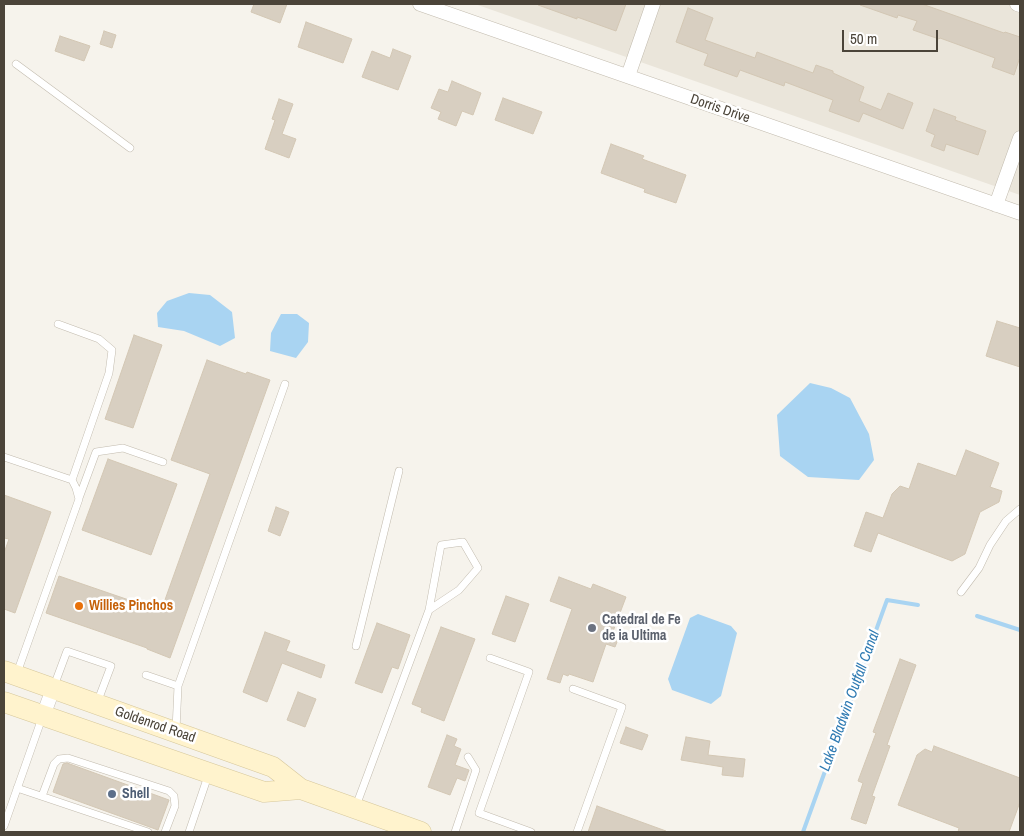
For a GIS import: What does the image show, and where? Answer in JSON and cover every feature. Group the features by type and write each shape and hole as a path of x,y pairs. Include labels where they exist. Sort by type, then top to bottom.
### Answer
{"main road":[{"name":"Goldenrod Road","path":"10,673 273,767 301,789 421,832"},
{"name":"Goldenrod Road","path":"4,702 264,792 301,789"}],"street":[{"name":"Dorris Drive","path":"420,4 1020,213"},
{"path":"628,76 653,4"},
{"path":"996,205 1020,138"},
{"path":"43,716 53,689"}],"lane":[{"path":"16,64 130,148"},
{"path":"58,324 99,339 112,350 110,373 72,480 79,499"},
{"path":"176,732 178,686 285,384"},
{"path":"10,673 96,452 123,448 163,462"},
{"path":"4,458 72,480"},
{"path":"356,646 400,471"},
{"path":"961,592 979,568 990,545 1006,522 1020,509"},
{"path":"355,809 429,610 441,545 463,542 478,568 459,590 429,610"},
{"path":"53,689 67,650 111,666 97,704"},
{"path":"490,658 529,672 479,813 531,832"},
{"path":"146,675 178,686"},
{"path":"573,689 622,707 577,832"},
{"path":"4,826 43,716"},
{"path":"454,832 476,770 468,757"},
{"path":"42,796 54,764 59,759 68,758 169,791 174,796 174,806 165,832"},
{"path":"188,832 209,773"},
{"path":"17,788 148,832"}],"shaded area":[{"path":"475,4 1020,4 1020,195"}],"water":[{"path":"189,293 210,295 232,312 235,338 220,346 184,331 158,327 157,313 167,301"},
{"path":"281,314 297,314 309,323 308,342 296,358 270,351 271,333"},
{"path":"810,383 831,388 850,398 869,434 874,460 859,480 808,477 780,456 777,415"},
{"path":"698,614 731,626 737,633 721,696 711,704 672,690 668,679 690,618"}],"building":[{"path":"254,4 287,4 280,23 251,12"},
{"path":"538,4 626,4 616,31"},
{"path":"860,4 922,4 1020,37 1020,57 1014,75 992,67 995,58 913,30 917,21 898,15 897,18"},
{"path":"688,8 713,18 705,40 755,58 757,52 813,73 816,65 833,71 833,73 864,87 859,101 881,110 888,93 913,103 903,129 863,113 859,122 829,111 833,100 785,82 784,86 740,70 737,77 704,65 708,54 676,42"},
{"path":"306,22 352,39 343,63 298,47"},
{"path":"104,31 116,35 112,48 100,44"},
{"path":"60,36 90,46 84,61 55,51"},
{"path":"393,49 411,56 398,90 362,77 372,51 390,58"},
{"path":"452,81 481,93 473,115 462,111 456,126 438,119 441,112 431,108 439,89 448,92"},
{"path":"503,98 542,112 533,134 495,120"},
{"path":"279,99 293,104 282,134 296,139 289,158 265,149 275,120 272,119"},
{"path":"934,109 956,117 955,120 986,131 978,155 946,144 944,151 931,146 935,135 926,131"},
{"path":"611,144 644,156 642,159 686,175 676,203 644,192 645,189 601,173"},
{"path":"997,321 1020,328 1020,367 986,356"},
{"path":"134,335 162,345 133,428 105,419"},
{"path":"207,360 246,374 247,372 270,380 170,658 147,648 46,613 59,576 161,611 210,474 171,460"},
{"path":"966,450 999,463 990,487 1002,491 999,502 980,512 965,554 952,561 878,533 871,552 854,546 866,512 883,518 892,494 900,486 909,489 918,463 956,476"},
{"path":"108,459 177,484 151,555 82,530"},
{"path":"4,495 51,512 15,613 4,609 4,553 9,539 4,538"},
{"path":"276,507 289,512 280,536 268,531"},
{"path":"559,577 591,589 593,584 626,597 612,634 619,637 615,647 606,644 593,682 569,674 568,676 563,674 560,683 547,679 572,609 550,601"},
{"path":"506,596 529,604 515,642 492,634"},
{"path":"377,623 410,635 398,669 392,667 382,693 355,683"},
{"path":"441,627 475,639 444,721 421,712 422,708 412,704"},
{"path":"265,632 290,641 286,651 325,665 321,678 282,663 267,702 243,692"},
{"path":"900,659 916,665 887,745 890,746 872,796 875,797 866,824 851,819 863,783 858,781 876,733 873,732"},
{"path":"298,692 316,699 305,727 287,720"},
{"path":"626,727 648,735 642,750 620,743"},
{"path":"447,735 457,739 454,746 461,749 455,765 469,770 465,781 457,778 450,795 428,787"},
{"path":"686,737 710,741 708,755 745,759 743,777 722,775 723,767 681,760"},
{"path":"934,746 1020,778 1020,802 1009,832 958,832 959,828 898,805 917,755 925,749 932,752"},
{"path":"67,763 169,800 158,830 53,792 63,764"},
{"path":"597,806 666,831 666,832 588,832"}],"waterway":[{"name":"Lake Bladwin Outfall Canal","path":"803,832 887,600 918,605"},
{"name":"Lake Bladwin Outfall Canal","path":"977,616 1020,630"}],"place":[{"name":"Willies Pinchos","path":"79,606"},
{"name":"Catedral de Fe de ia Ultima","path":"592,628"},
{"name":"Shell","path":"112,794"}]}
